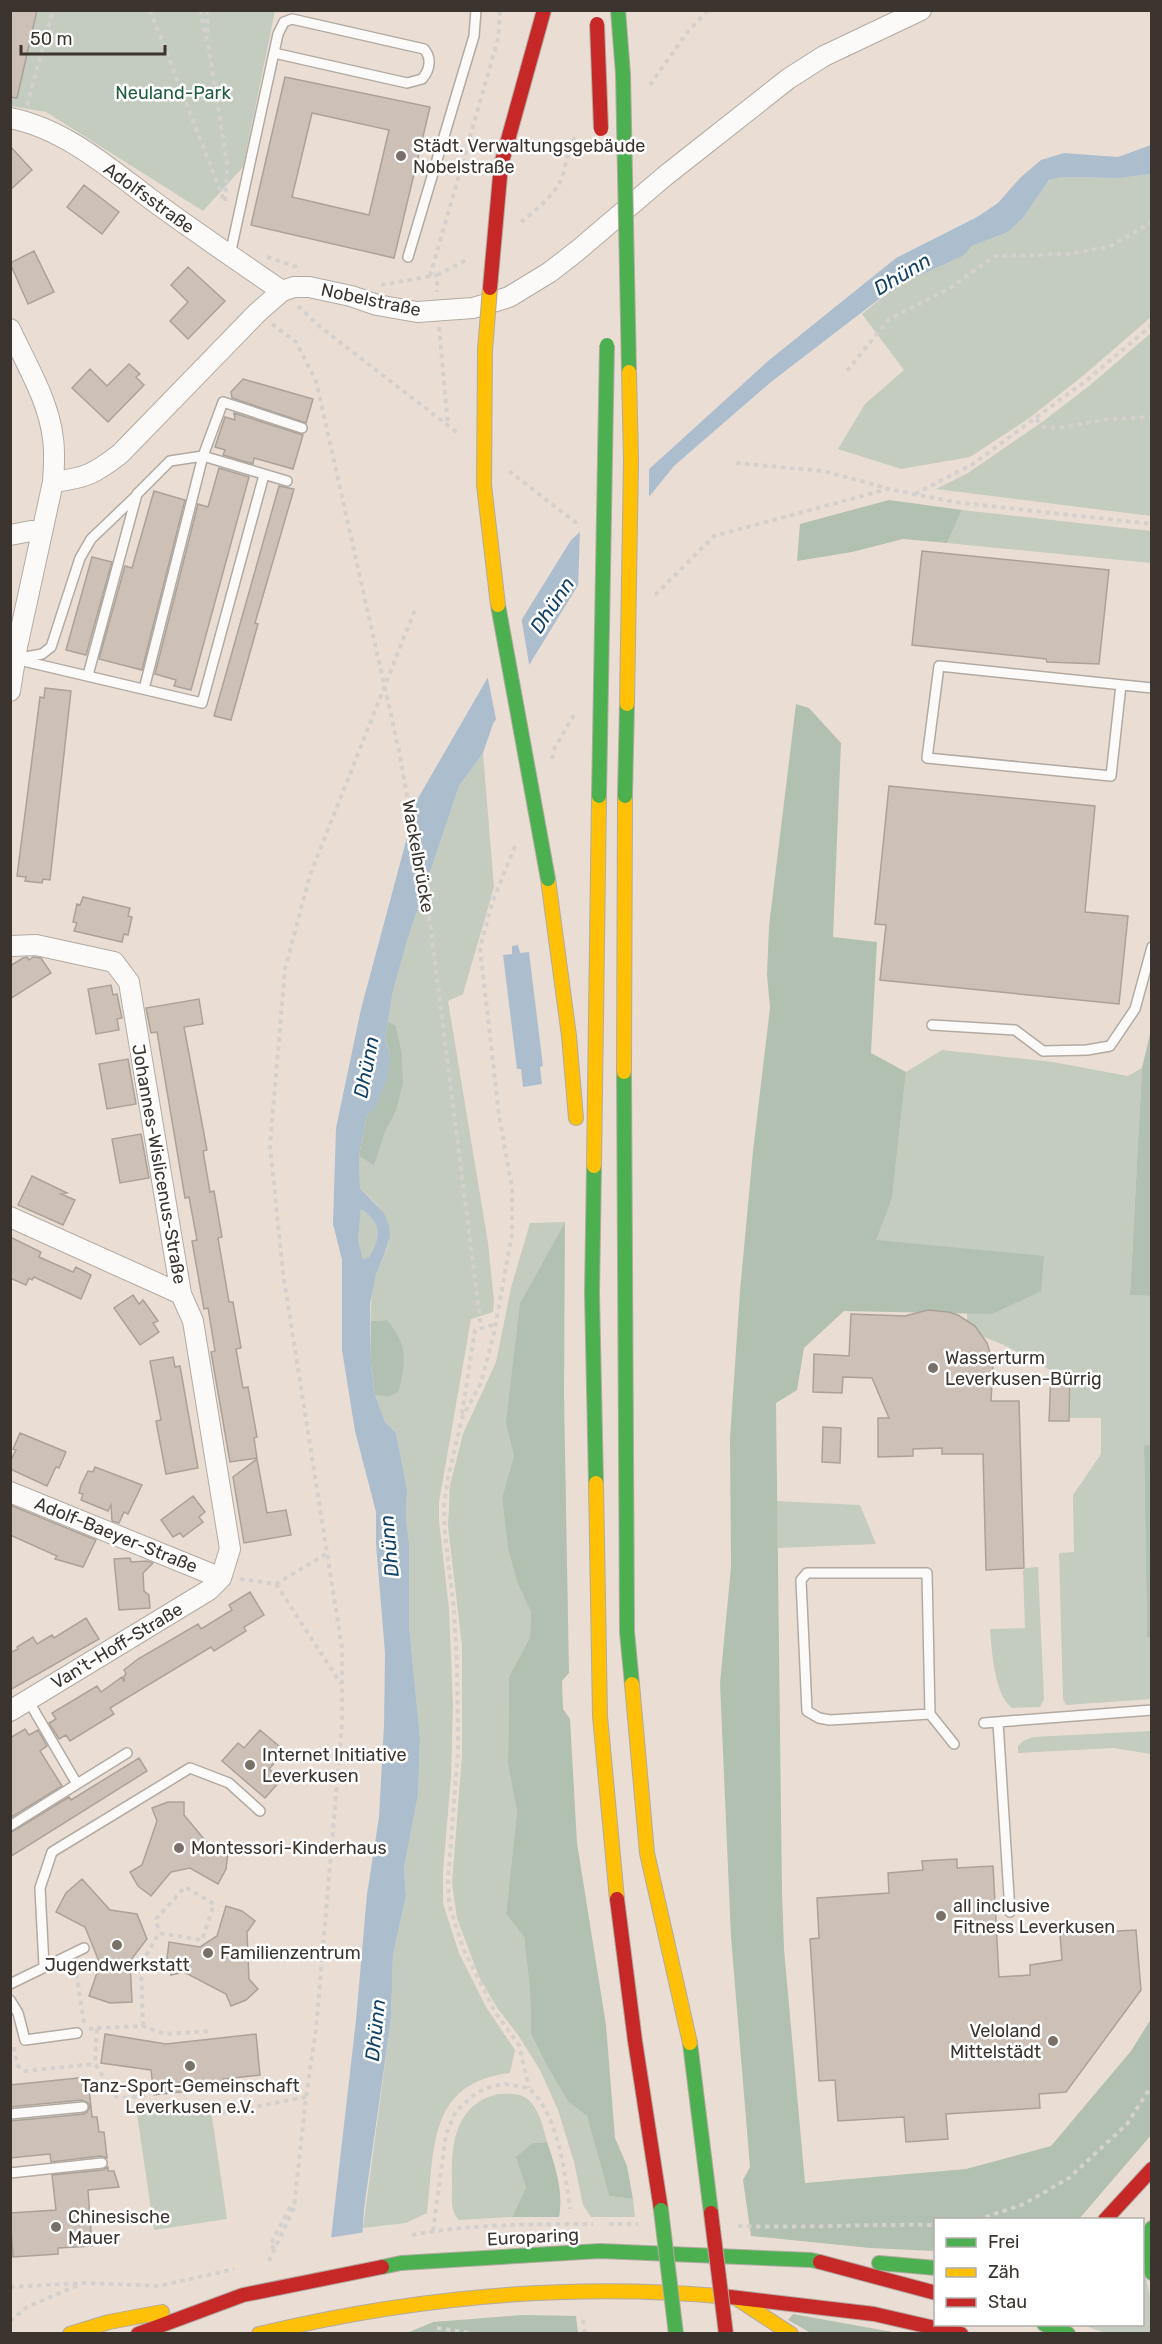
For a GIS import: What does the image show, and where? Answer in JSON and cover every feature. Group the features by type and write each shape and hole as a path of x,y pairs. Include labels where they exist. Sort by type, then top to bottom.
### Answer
{"highway":[{"path":"544,10 501,165 485,350 484,485 499,617 548,879 568,1036 577,1130"},
{"path":"596,10 602,144"},
{"path":"618,10 623,74 631,460 625,796 624,1176 627,1632 647,1853 693,2057 726,2334"},
{"path":"604,214 605,249"},
{"path":"607,330 592,1293 600,1716 616,1892 635,2041 661,2210 676,2334"},
{"path":"580,1165 592,1293"},
{"path":"1107,2218 1148,2167"},
{"path":"1152,2228 1150,2246 1152,2273"},
{"name":"Europaring","path":"138,2334 243,2295 401,2263 600,2251 811,2260 934,2293"},
{"path":"811,2260 934,2268"},
{"path":"259,2334 289,2325 398,2305 493,2294 606,2291 732,2296 848,2309 934,2325"},
{"path":"70,2334 109,2322 243,2295"},
{"path":"732,2296 791,2334"},
{"path":"936,2326 961,2334"},
{"path":"1047,2326 1068,2334"}],"street":[{"name":"Nobelstraße","path":"282,291 294,287 309,287 351,296 377,305 417,312 473,308 508,297 550,272 578,251 666,176 788,79 824,56 921,10"},
{"name":"Adolfsstraße","path":"17,119 52,131 92,156 282,291"},
{"path":"53,482 82,479 102,468 120,454 257,313 282,291"},
{"path":"10,329 44,403 53,438 53,482 10,691"},
{"path":"10,535 32,531 42,532"},
{"name":"Johannes-Wislicenus-Straße","path":"10,946 36,945 114,962 129,982 181,1294 193,1321 230,1549 221,1578"},
{"path":"10,1217 181,1294"},
{"name":"Adolf-Baeyer-Straße","path":"10,1492 221,1578"},
{"name":"Van't-Hoff-Straße","path":"10,1711 209,1590 221,1578"}],"lane":[{"path":"408,257 474,36 476,10"},
{"path":"230,255 278,34 284,22 292,19 423,49 429,54 430,63 422,80 407,83 274,53"},
{"path":"144,689 203,456 223,402 302,428"},
{"path":"15,659 42,654 51,647 80,558 92,539 170,461 203,456 287,481"},
{"path":"15,659 202,703 264,475"},
{"path":"88,675 137,494"},
{"path":"1121,685 1111,776 927,758 939,666 1152,688"},
{"path":"932,1025 1015,1030 1043,1051 1087,1050 1110,1046 1136,1008 1152,948"},
{"path":"930,1714 830,1720 819,1718 807,1711 801,1580 807,1573 927,1573 930,1714 954,1744"},
{"path":"28,1700 77,1784"},
{"path":"984,1723 1152,1710"},
{"path":"998,1722 1010,1912"},
{"path":"10,1826 127,1753"},
{"path":"44,1966 40,1888 52,1852 190,1768 230,1783 260,1811"},
{"path":"10,1984 84,1948"},
{"path":"10,2000 18,2013 25,2040 77,2033"},
{"path":"10,2114 83,2107"},
{"path":"10,2174 102,2163"}],"path":[{"path":"17,119 53,10"},
{"path":"150,10 225,203 227,164 208,44 200,10"},
{"path":"207,10 208,44"},
{"path":"429,277 498,39 500,10"},
{"path":"649,86 686,34 708,10"},
{"path":"515,226 532,214 560,182 572,141 580,133"},
{"path":"847,371 889,319 950,288 995,256 1067,254 1109,247 1152,222"},
{"path":"437,275 472,257"},
{"path":"282,291 319,326 464,438"},
{"name":"Wackelbrücke","path":"257,313 296,342 316,381 385,683 431,930 481,1328"},
{"path":"915,495 973,464 1036,419 1088,380 1152,325"},
{"path":"1036,419 1044,427 1057,428 1108,419 1152,417"},
{"path":"736,463 823,471 888,489 954,502 1152,524"},
{"path":"507,470 582,527"},
{"path":"660,588 714,536 888,489"},
{"path":"258,2264 269,2261 275,2248 270,2246 291,2205 295,2203 306,2097 316,2031 342,1724 342,1648 329,1553 283,1273 270,1144 285,969 310,875 416,607"},
{"path":"550,768 555,747 579,706"},
{"path":"462,1418 481,1383 496,1324 512,1234 512,1188 499,1115 480,948 492,903 518,838"},
{"path":"496,1324 475,1330 462,1418 444,1506 458,1675 458,1752 449,1859 449,1904 463,1948 484,1993 519,2045 529,2088 545,2107 563,2168 570,2209"},
{"path":"221,1578 248,1579 276,1584 329,1553"},
{"path":"276,1584 342,1685"},
{"path":"143,2026 141,1964 159,1933 156,1919 184,1887 214,1904 202,1940 159,1933"},
{"path":"73,1953 85,2030 143,2026 165,2034 212,2031"},
{"path":"97,2028 95,2064 106,2079 110,2093 116,2097 147,2096"},
{"path":"12,2038 17,2065 25,2071 95,2064"},
{"path":"433,2231 446,2134 456,2111 476,2093 492,2086 505,2084 529,2088"},
{"path":"984,2218 1024,2204 1069,2178 1127,2124 1152,2085"},
{"path":"222,2113 306,2097"},
{"path":"404,2236 433,2231 550,2224 647,2224"},
{"path":"736,2226 814,2228 871,2224 934,2225"},
{"path":"10,2287 85,2283 159,2286 236,2269"},
{"path":"10,2321 27,2307 85,2283"},
{"path":"583,2320 585,2334"}],"green space":[{"name":"Neuland-Park","path":"10,11 275,11 243,167 203,211 46,112 11,106"},
{"path":"1151,174 1151,317 1084,375 1028,419 970,457 901,469 838,449 865,404 904,370 862,314 896,286 963,256 972,246 1008,232 1023,218 1049,180 1062,177 1120,178"},
{"path":"1151,333 1151,516 936,489 968,473 1042,422 1089,386"},
{"path":"889,500 962,510 947,543 903,539 852,552 797,561 800,524"},
{"path":"962,510 1151,531 1151,563 947,543"},
{"path":"796,704 809,708 841,743 833,937 877,942 871,1053 906,1072 892,1198 876,1240 1044,1256 1041,1291 992,1314 844,1311 804,1348 797,1390 776,1403 784,1949 805,2183 966,2169 1051,2146 1131,2051 1151,2019 1152,2134 1080,2218 934,2218 934,2251 870,2248 751,2236 743,2180 750,2167 731,1937 720,1683 731,1567 730,1438 740,1291 753,1151 770,1008 767,975 769,926"},
{"path":"483,753 494,887 463,994 448,1001 488,1243 494,1301 493,1312 471,1319 439,1502 449,1609 453,1705 443,1903 459,1953 486,2007 515,2050 510,2073 483,2079 463,2090 449,2105 440,2123 435,2143 427,2213 406,2223 363,2228 391,2019 393,1954 406,1896 404,1868 418,1795 420,1738 409,1625 407,1489 396,1433 385,1422 375,1395 388,1397 387,1320 371,1321 371,1303 373,1285 388,1245 389,1235 386,1218 360,1188 359,1156 374,1164 385,1132 396,1111 403,1082 402,1053 396,1026 388,1021 393,991 407,941 459,786"},
{"path":"388,1021 396,1026 402,1053 403,1083 396,1111 385,1132 374,1165 359,1156 367,1114 390,1056 385,1039"},
{"path":"1151,1030 1152,1296 1130,1295 1142,1068"},
{"path":"942,1050 1053,1062 1128,1076 1142,1068 1130,1295 1151,1296 1152,1445 1144,1447 1147,1637 1151,1637 1151,1699 1066,1705 1063,1699 1059,1553 1074,1552 1073,1495 1101,1454 1101,1418 1070,1418 1071,1370 1050,1370 1004,1345 967,1330 967,1313 992,1314 875,1240 892,1198 906,1072"},
{"path":"361,1209 373,1220 377,1230 373,1249 369,1257 363,1259 358,1240"},
{"path":"565,1222 520,1303 514,1455 502,1498 508,1549 517,1582 531,1611 530,1637 509,1677 508,1764 517,1812 506,1914 524,1937 530,1990 531,2034 568,2100 587,2116 609,2196 633,2199 635,2217 591,2217 583,2205 574,2162 558,2110 540,2070 479,1977 457,1918 452,1883 462,1755 462,1646 448,1526 450,1485 463,1434 496,1362 511,1288 530,1223"},
{"path":"565,1222 564,1395 569,1673 562,1681 563,1709 570,1719 577,1843 606,2025 615,2138 627,2166 633,2199 609,2196 587,2116 568,2101 531,2034 530,1990 524,1937 506,1914 517,1812 508,1764 509,1677 530,1637 531,1612 517,1582 508,1549 502,1498 514,1455 506,1423 520,1303"},
{"path":"387,1320 399,1338 404,1353 399,1391 388,1397 375,1395 371,1364 371,1321"},
{"path":"1151,1445 1152,1637 1147,1637 1144,1446"},
{"path":"777,1501 860,1505 876,1544 778,1548"},
{"path":"1038,1567 1044,1699 1040,1707 1012,1708 1006,1702 998,1683 990,1629 1025,1628 1023,1571 1026,1568"},
{"path":"1151,1731 1151,1754 1113,1748 1018,1753 1018,1746 1033,1737"},
{"path":"498,2094 516,2094 528,2099 536,2109 547,2142 533,2143 526,2187 512,2217 459,2220 454,2212 452,2199 452,2156 458,2129 463,2118 472,2108 483,2100"},
{"path":"210,2103 227,2219 154,2230 137,2114"},
{"path":"547,2142 560,2188 559,2217 512,2217 526,2187 516,2157 533,2143"},
{"path":"1144,2267 1151,2301 1151,2333 1105,2333 1086,2326 1144,2326"},
{"path":"793,2314 898,2333 811,2333 788,2320"},
{"path":"524,2315 576,2316 578,2333 407,2333 433,2322"}],"water":[{"name":"Dhünn","path":"1151,145 1151,174 1120,178 1062,177 1049,180 1023,218 1008,232 972,246 963,256 896,286 771,382 674,466 580,582 493,724 483,753 459,786 407,941 393,991 385,1039 390,1056 387,1079 374,1110 367,1114 359,1156 360,1188 384,1213 389,1225 390,1236 376,1274 370,1304 371,1364 375,1395 385,1422 396,1433 407,1489 409,1625 420,1738 418,1795 404,1868 406,1896 393,1954 391,2019 364,2209 356,2333 320,2334 356,2020 367,1894 379,1817 385,1653 376,1544 376,1512 355,1431 342,1350 342,1260 333,1224 336,1128 361,1009 417,800 514,632 571,540 768,361 896,258 977,217 998,203 1020,178 1041,160 1064,153 1118,157","holes":["361,1209 376,1225 377,1237 369,1257 363,1259 358,1240"]},
{"path":"518,945 520,953 529,952 543,1066 540,1067 542,1084 523,1087 521,1069 517,1069 503,955 512,954 512,946"}],"pier":[{"path":"649,465 649,503 615,542 578,591 580,528"},
{"path":"521,616 530,670 497,724 487,674"},
{"path":"366,2232 359,2334 317,2333 328,2238"}],"building":[{"path":"10,10 37,10 17,98 10,97"},
{"name":"Städt. Verwaltungsgebäude Nobelstraße","path":"285,77 430,107 394,258 251,225","holes":["312,113 389,130 369,215 292,197"]},
{"path":"10,146 32,170 10,190"},
{"path":"84,185 119,212 102,234 67,207"},
{"path":"34,251 54,292 28,304 10,263"},
{"path":"188,267 225,301 188,339 170,321 188,302 171,285"},
{"path":"129,364 140,374 136,377 144,385 108,422 72,388 90,369 107,386"},
{"path":"243,379 313,399 306,423 232,398 231,392"},
{"path":"234,413 303,435 293,469 254,458 253,464 223,455 225,450 215,447 225,417 235,420"},
{"path":"219,468 249,477 191,690 174,686 176,680 155,674 198,504 208,507"},
{"path":"279,486 294,489 255,623 258,624 231,720 214,716"},
{"path":"154,491 185,500 142,670 99,659 125,566 132,568"},
{"path":"922,551 1109,570 1099,664 1047,662 1046,659 912,645"},
{"path":"92,557 112,562 86,655 66,650"},
{"path":"45,688 71,691 50,880 43,879 42,883 25,881 26,877 17,876 40,697 44,698"},
{"path":"889,786 1095,806 1085,912 1128,916 1119,1004 880,980 886,925 875,924"},
{"path":"83,897 130,908 128,916 132,917 128,935 124,934 122,942 74,931 77,923 73,922 77,904 80,905"},
{"path":"27,957 29,960 33,957 41,958 51,973 10,999 10,966"},
{"path":"111,985 113,995 117,994 122,1018 117,1019 119,1030 96,1034 88,989"},
{"path":"199,999 203,1024 184,1027 207,1150 203,1151 210,1192 214,1191 222,1237 218,1238 229,1302 233,1302 241,1348 236,1349 243,1388 248,1387 257,1437 254,1438 257,1458 230,1462 211,1352 215,1351 208,1308 204,1309 192,1241 197,1240 189,1197 185,1198 157,1032 151,1033 146,1008"},
{"path":"128,1059 136,1104 107,1109 99,1064"},
{"path":"141,1134 149,1178 120,1183 112,1139"},
{"path":"32,1176 67,1193 61,1194 75,1200 63,1225 18,1205"},
{"path":"10,1237 41,1252 39,1257 73,1272 76,1267 91,1275 81,1299 34,1277 32,1280 29,1278 26,1285 10,1278"},
{"path":"133,1295 139,1304 143,1300 158,1321 153,1323 159,1332 140,1345 114,1308"},
{"path":"928,1310 958,1315 975,1326 987,1343 993,1362 991,1401 1019,1401 1024,1568 986,1570 983,1454 942,1454 942,1448 913,1449 913,1456 878,1457 878,1418 889,1418 872,1378 843,1377 842,1393 813,1392 814,1354 849,1356 851,1314 905,1316"},
{"path":"173,1357 175,1367 180,1366 198,1468 166,1474 156,1421 161,1420 150,1361"},
{"path":"1051,1372 1070,1373 1069,1421 1049,1421"},
{"path":"823,1427 841,1428 840,1463 822,1462"},
{"path":"20,1433 66,1452 47,1486 10,1469 10,1462 16,1450 13,1449"},
{"path":"257,1459 267,1513 286,1510 291,1535 244,1543 233,1477"},
{"path":"95,1467 142,1485 128,1514 124,1512 119,1523 112,1521 111,1505 108,1511 81,1500 83,1494 79,1493 81,1485 88,1471 93,1472"},
{"path":"193,1496 205,1512 199,1517 203,1522 183,1537 180,1533 173,1537 161,1520"},
{"path":"10,1505 96,1540 83,1567 55,1559 57,1556 10,1535"},
{"path":"130,1558 131,1562 153,1563 143,1573 144,1591 149,1595 150,1608 119,1610 114,1559"},
{"path":"250,1592 264,1615 244,1627 246,1631 214,1651 211,1647 110,1708 114,1714 70,1741 66,1735 59,1739 49,1723 56,1719 52,1713 97,1686 101,1692 122,1677 124,1682 126,1674 124,1670 138,1659 198,1624 201,1629 232,1610 229,1605"},
{"path":"86,1618 99,1639 10,1690 10,1653 33,1637 37,1644 52,1635 54,1638"},
{"path":"25,1729 29,1735 38,1730 47,1746 40,1751 62,1786 10,1818 10,1738"},
{"name":"Internet Initiative Leverkusen","path":"260,1730 285,1751 269,1769 281,1780 265,1798 222,1761 238,1743 244,1748"},
{"path":"139,1758 147,1771 10,1857 10,1833 69,1797 71,1800"},
{"name":"Montessori-Kinderhaus","path":"168,1802 184,1802 184,1815 214,1851 228,1853 226,1869 218,1884 190,1868 171,1872 151,1896 138,1886 130,1872 142,1865 157,1821 152,1808"},
{"path":"957,1859 957,1868 993,1866 999,1977 1030,1975 1030,1965 1062,1960 1060,1934 1136,1930 1141,1990 1066,2092 1039,2094 1040,2108 946,2114 948,2139 906,2142 904,2117 838,2121 835,2080 819,2081 810,1939 819,1938 817,1898 889,1893 888,1873 923,1870 922,1861"},
{"name":"Jugendwerkstatt","path":"82,1879 110,1910 137,1914 147,1939 130,1961 132,2002 110,2003 89,1996 100,1964 85,1927 56,1912 66,1893"},
{"name":"Familienzentrum","path":"226,1906 242,1911 255,1921 247,1932 249,1979 258,1989 246,2000 231,2006 226,1994 184,1972 171,1975 167,1959 169,1942 200,1947 217,1936"},
{"name":"Tanz-Sport-Gemeinschaft Leverkusen e.V.","path":"105,2034 166,2044 256,2034 260,2075 223,2079 224,2087 154,2095 151,2070 101,2063"},
{"path":"88,2077 92,2117 97,2117 99,2132 104,2132 107,2158 101,2156 51,2162 50,2154 10,2158 10,2121 84,2114 90,2107 82,2100 10,2107 10,2085"},
{"path":"108,2167 108,2171 114,2171 119,2187 88,2190 92,2246 58,2248 58,2254 13,2257 10,2213 56,2210 52,2175 103,2170"}],"traffic: fast":[{"path":"618,10 623,74 629,372"},
{"path":"599,796 607,345"},
{"path":"498,605 548,879"},
{"path":"625,796 627,704"},
{"path":"624,1072 627,1632 632,1684"},
{"path":"594,1166 592,1293 596,1483"},
{"path":"690,2043 711,2213"},
{"path":"661,2210 676,2334"},
{"path":"1152,2228 1150,2246 1152,2273"},
{"path":"382,2267 401,2263 600,2251 820,2262"},
{"path":"879,2263 934,2268"},
{"path":"1049,2326 1068,2334"}],"traffic: slow":[{"path":"490,288 485,350 484,485 498,605"},
{"path":"627,704 631,460 629,372"},
{"path":"594,1166 599,796"},
{"path":"624,1072 625,796"},
{"path":"548,879 569,1036 576,1118"},
{"path":"596,1483 600,1716 617,1899"},
{"path":"632,1684 647,1853 690,2043"},
{"path":"259,2334 375,2310 493,2296 611,2291 730,2297"},
{"path":"739,2300 791,2334"},
{"path":"70,2334 109,2322 162,2312"}],"traffic: jam":[{"path":"490,288 501,165 544,10"},
{"path":"597,24 601,129"},
{"path":"617,1899 635,2041 661,2210"},
{"path":"1107,2218 1152,2169"},
{"path":"711,2213 726,2334"},
{"path":"820,2262 934,2292"},
{"path":"138,2334 243,2295 382,2267"},
{"path":"730,2297 874,2314 961,2334"}],"place":[{"name":"Städt. Verwaltungsgebäude Nobelstraße","path":"401,156"},
{"name":"Wasserturm Leverkusen-Bürrig","path":"933,1368"},
{"name":"Internet Initiative Leverkusen","path":"250,1765"},
{"name":"Montessori-Kinderhaus","path":"179,1848"},
{"name":"all inclusive Fitness Leverkusen","path":"941,1916"},
{"name":"Jugendwerkstatt","path":"117,1945"},
{"name":"Familienzentrum","path":"208,1953"},
{"name":"Veloland Mittelstädt","path":"1053,2041"},
{"name":"Tanz-Sport-Gemeinschaft Leverkusen e.V.","path":"190,2066"},
{"name":"Chinesische Mauer","path":"56,2227"}]}
